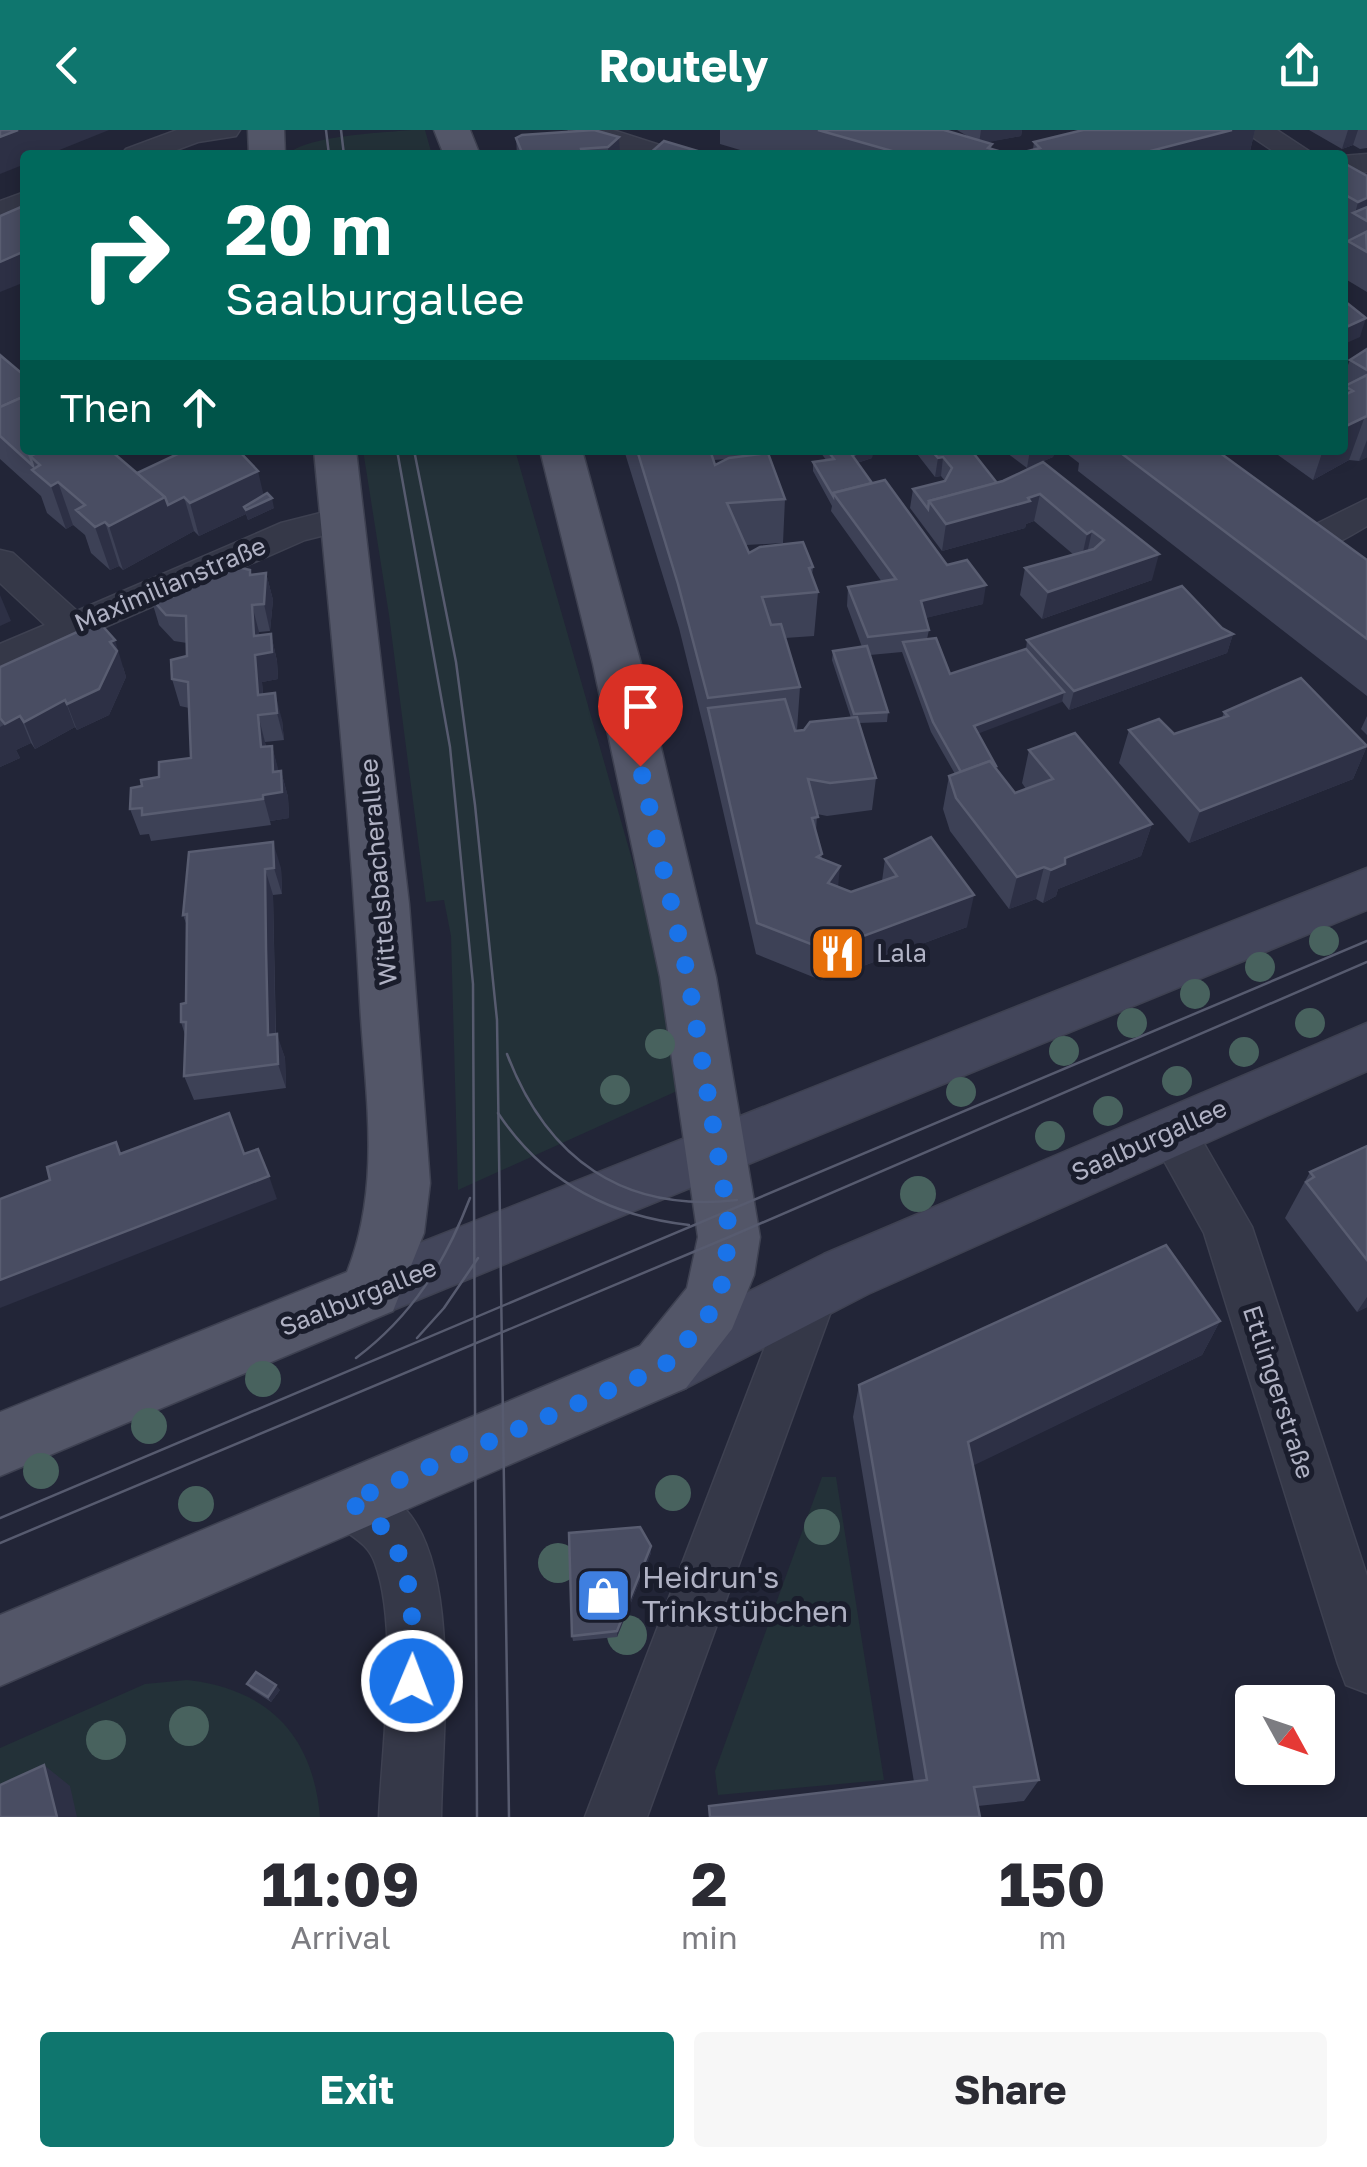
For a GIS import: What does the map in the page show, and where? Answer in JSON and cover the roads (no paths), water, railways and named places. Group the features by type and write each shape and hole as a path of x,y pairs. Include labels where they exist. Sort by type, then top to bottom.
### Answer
{"main road":[{"name":"Wittelsbacherallee","path":"336,455 382,904 400,1183 393,1233 371,1290"},
{"path":"562,455 617,664 688,977 717,1150"},
{"name":"Saalburgallee","path":"0,1444 1367,888"},
{"name":"Saalburgallee","path":"0,1651 663,1367 812,1292 1367,1046"},
{"name":"Saalburgallee","path":"663,1367 707,1318 726,1268 728,1224 717,1150"},
{"path":"0,1458 66,1418"}],"street":[{"path":"150,150 193,134 226,130"},
{"path":"582,130 646,150"},
{"path":"1256,130 1291,150"},
{"path":"1352,558 1307,526 1367,511"},
{"name":"Maximilianstraße","path":"0,660 294,531 344,519"},
{"path":"0,562 70,627"},
{"name":"Ettlingerstraße","path":"1171,1130 1227,1227 1367,1664"},
{"path":"616,1817 812,1292"},
{"path":"348,1502 367,1512 394,1540 410,1591 410,1817"}],"tram line":[{"path":"326,130 328,150"},
{"path":"341,130 343,150"},
{"path":"398,455 450,747 473,984 474,1263"},
{"path":"415,455 456,662 475,805 497,1020 498,1114"},
{"path":"501,1306 1367,941"},
{"path":"502,1332 1367,962"},
{"path":"507,1054 544,1123 567,1150 594,1171 625,1187 659,1197 696,1202 737,1200"},
{"path":"498,1114 536,1158 580,1191 632,1213 689,1225"},
{"path":"498,1114 501,1306"},
{"path":"356,1358 394,1324 425,1287 450,1245 470,1198"},
{"path":"474,1263 478,1258"},
{"path":"417,1338 444,1308 474,1263"},
{"path":"474,1263 475,1318"},
{"path":"475,1318 501,1306"},
{"path":"501,1306 502,1332"},
{"path":"0,1518 475,1318"},
{"path":"475,1318 475,1344"},
{"path":"475,1344 502,1332"},
{"path":"502,1332 509,1817"},
{"path":"0,1543 475,1344"},
{"path":"475,1344 477,1817"}],"place":[{"name":"Lala","path":"837,953"},
{"name":"Heidrun's Trinkstübchen","path":"603,1595"}]}
